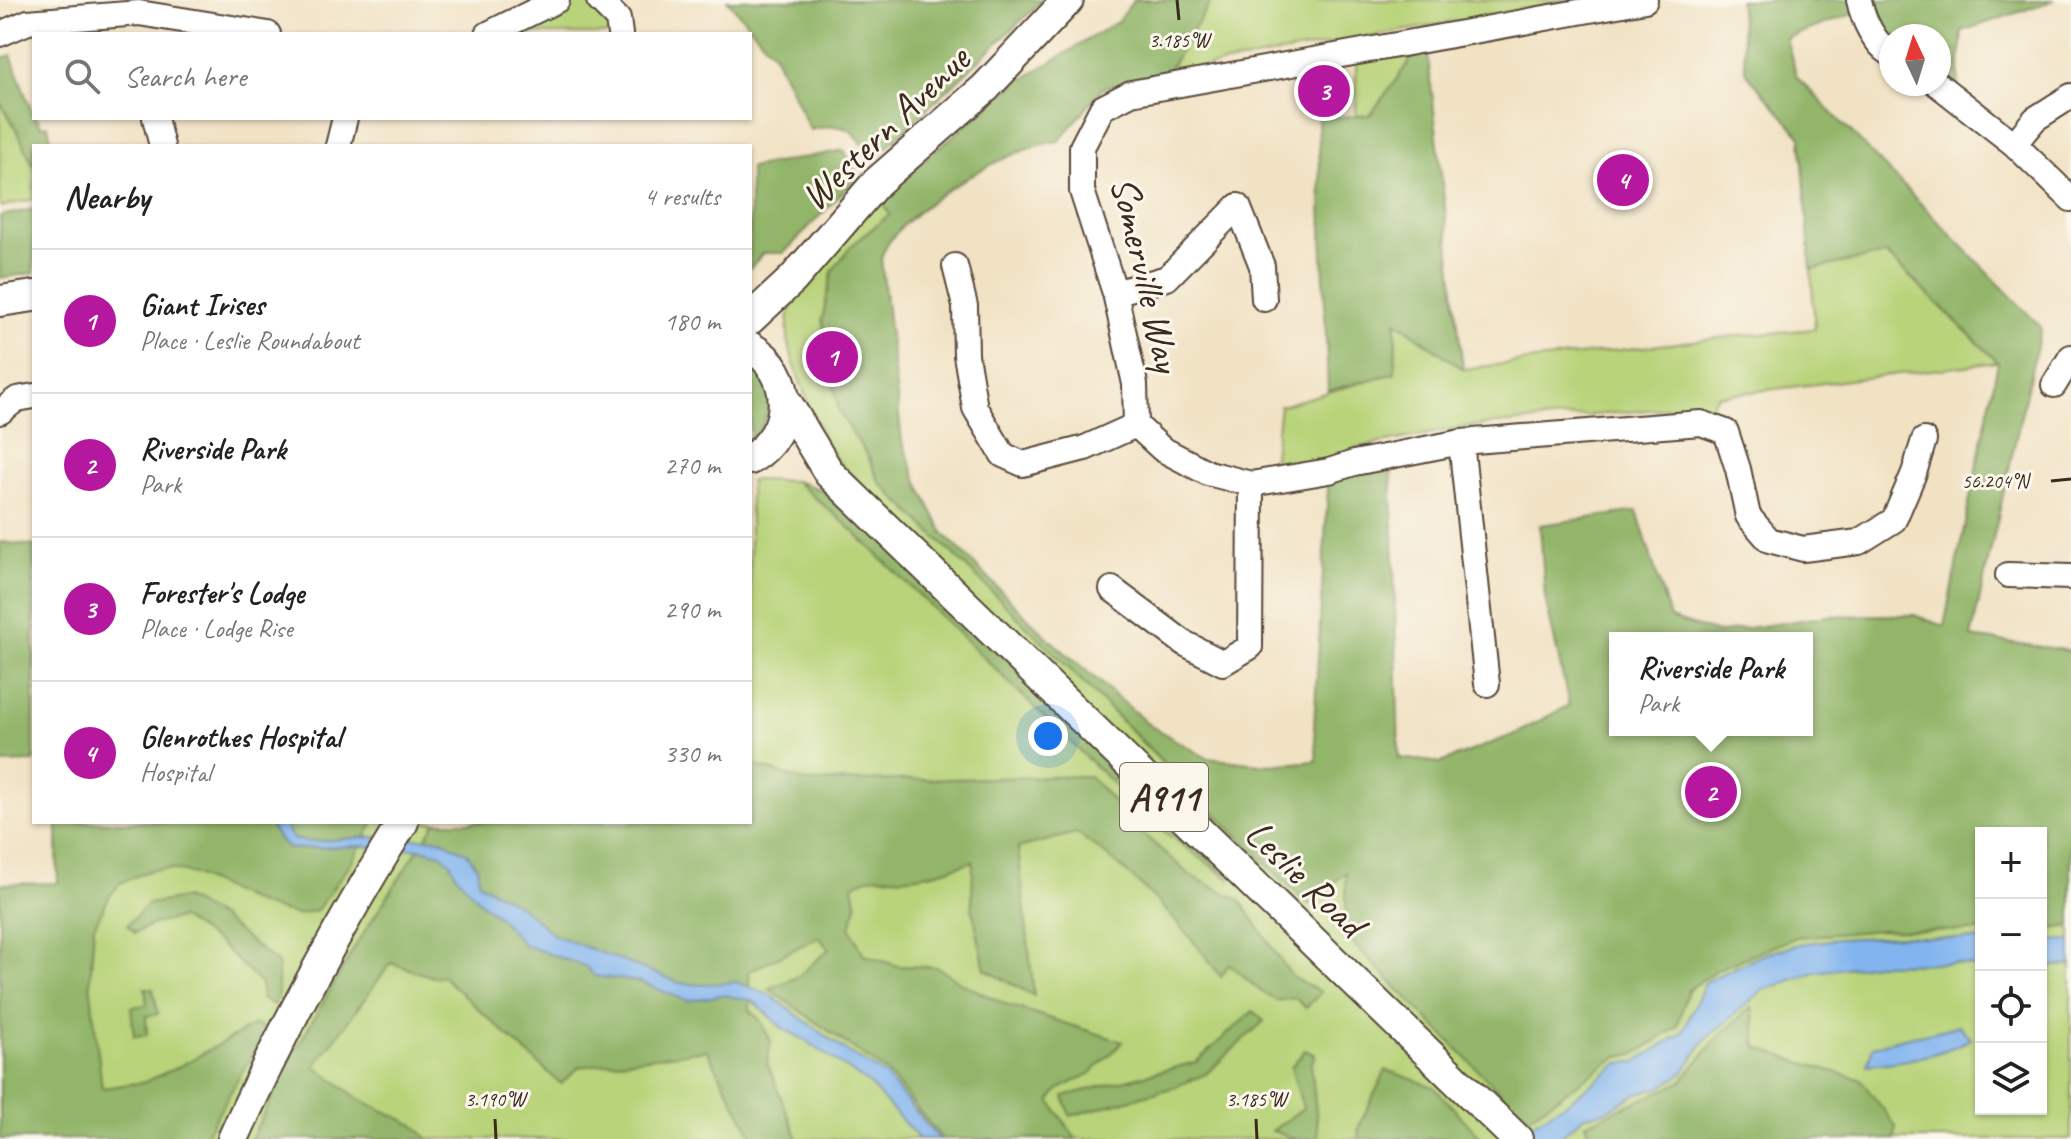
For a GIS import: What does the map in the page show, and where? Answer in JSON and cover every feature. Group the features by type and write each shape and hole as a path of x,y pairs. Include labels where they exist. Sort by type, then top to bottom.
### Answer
{"main road":[{"name":"Western Avenue","path":"793,279 877,182 985,88 1068,0"},
{"path":"752,317 793,279"},
{"path":"775,367 773,327 793,279"},
{"path":"0,301 32,296"},
{"path":"752,348 775,367"},
{"name":"A911","path":"754,456 774,439 782,420 785,400 775,367"},
{"name":"A911","path":"785,400 829,473"},
{"name":"A911","path":"754,456 795,455 829,473"},
{"name":"Leslie Road","path":"829,473 1508,1130"},
{"path":"233,1139 353,904 402,824"}],"street":[{"path":"492,32 557,0"},
{"path":"599,0 618,19 620,32"},
{"path":"1593,4 1645,0"},
{"path":"1859,0 1861,11 1879,45"},
{"name":"Somerville Way","path":"1593,4 1131,93 1102,108 1082,147 1082,191 1115,293 1135,384 1136,425 1162,449 1208,473 1251,484 1329,471 1354,463 1461,442 1701,423 1726,432 1748,516 1769,540 1803,549 1859,542 1894,520 1924,440"},
{"path":"2,27 28,22 131,24 139,13 256,32"},
{"path":"1951,95 2014,144 2071,199"},
{"path":"2014,144 2035,119 2071,96"},
{"path":"156,120 162,144"},
{"path":"338,144 344,120"},
{"path":"1115,293 1167,278 1238,206 1262,266 1264,299"},
{"path":"955,266 965,306 966,355 975,408 1003,455 1023,464 1085,448 1136,425"},
{"path":"2054,385 2071,357"},
{"path":"0,412 17,399 32,396"},
{"path":"1461,442 1487,684"},
{"path":"1112,589 1184,643 1223,663 1250,647 1251,484"},
{"path":"2008,575 2071,577"}],"green space":[{"path":"557,0 599,0 619,32 492,32"},
{"path":"727,0 1043,0 875,158 848,129 829,127 810,130 774,54"},
{"path":"1134,0 1212,0 1166,74 1103,88 1059,141 1013,155 958,183 908,220 891,239 881,258 902,441 920,487 944,534 1048,638 1151,726 1207,758 1268,765 1317,761 1314,726 1329,471 1391,456 1399,758 1441,763 1518,733 1569,705 1545,597 1540,525 1637,511 1670,618 1714,632 1609,632 1609,736 1813,736 1813,632 1724,632 1828,616 1914,615 1944,626 1998,362 1887,254 1811,269 1801,137 1746,73 1739,0 2055,0 1962,31 1957,97 1951,93 1951,24 1879,24 1879,37 1861,11 1786,38 1797,77 2041,327 1971,637 2071,651 2071,926 2047,929 2047,827 1975,827 1975,931 1882,930 1796,937 1716,970 1688,990 1677,1027 1637,1053 1615,1058 1526,1119 1346,936 1346,872 1309,905 880,483 870,460 839,412 834,386 836,359 826,339 822,320 832,272 850,247 890,214 878,198 1018,82 1117,22"},
{"path":"1212,0 1573,0 1166,74"},
{"path":"1426,39 1370,115 1356,115 1356,52"},
{"path":"1426,39 1463,369 1396,321 1395,373 1328,391 1318,118 1370,115"},
{"path":"11,55 32,120 38,120 41,126 48,125 52,144 32,144 32,163 0,102 0,59"},
{"path":"0,102 32,163 32,199 0,207"},
{"path":"844,150 858,176 784,253 764,253 752,266 752,168"},
{"path":"878,198 890,214 850,247 826,339 836,359 834,386 880,483 1308,904 1354,753 1441,763 1518,733 1569,705 1609,727 1609,736 1813,736 1813,632 1724,632 1828,616 1914,615 1971,638 2071,651 2071,1139 0,1139 0,964 58,884 57,824 752,824 752,480 795,481 847,525 1158,827 833,455 796,371 789,345 788,319 797,293"},
{"path":"32,209 32,273 0,278 0,216"},
{"path":"1886,254 1998,362 1717,396 1710,408 1691,406 1464,427 1355,448 1328,461 1272,472 1280,406 1395,373 1396,321 1463,369 1815,329 1811,269"},
{"path":"752,364 765,379 770,400 758,431 752,438"},
{"path":"795,481 845,497 1231,880 1158,827 847,525"},
{"path":"0,542 32,546 32,762 0,763"},
{"path":"1670,618 1714,632 1654,632"},
{"path":"752,765 807,782 1090,776 1143,834 1191,876 1240,900 1292,977 1321,992 1306,1008 1295,998 1277,1001 1260,991 1229,964 1221,977 1190,937 1154,899 1076,833 1018,848 1034,996 985,969 972,907 973,861 926,875 901,878 876,876 862,880 853,885 857,906 850,927 864,955 898,966 937,967 963,984 1005,1004 1123,1042 1090,1074 1059,1089 1050,1101 1076,1139 942,1139 888,1073 769,989 799,976 829,949 819,937 749,971 750,1010 760,1020 771,1041 767,1063 798,1139 754,1139 707,1050 579,1067 561,1084 442,976 433,977 391,963 315,1066 359,1099 414,1125 428,1139 251,1139 295,1051 357,943 435,824 752,824"},
{"path":"57,824 373,824 350,864 317,910 297,915 261,905 193,874 171,869 151,870 120,883 109,897 94,926 90,983 102,1088 145,1082 256,1024 267,1030 203,1139 0,1139 0,884 58,883"},
{"path":"184,898 220,917 278,964 275,1005 262,999 261,984 220,944 181,918 153,924 135,933 127,925 148,904"},
{"path":"145,988 153,989 158,1014 146,1016 147,1035 134,1036 131,1007 147,1005"},
{"path":"1752,1006 1757,1047 1860,1079 1896,1126 1895,1139 1592,1139 1585,1124 1681,1082 1717,1038"},
{"path":"1253,1011 1264,1021 1206,1074 1172,1088 1070,1116 1064,1096 1196,1062"},
{"path":"1305,1050 1315,1055 1311,1065 1319,1139 1297,1139 1272,1131 1303,1108 1291,1067"},
{"path":"1386,1070 1434,1087 1482,1139 1358,1139 1359,1126"}],"water":[{"path":"269,824 284,824 293,839 308,842 365,837 440,839 468,854 477,867 479,883 519,905 554,935 680,983 736,982 770,995 885,1075 939,1139 919,1139 869,1084 782,1028 753,1001 723,995 687,1001 640,982 594,976 587,967 524,945 501,919 479,901 441,854 420,849 362,846 289,849"},
{"path":"1901,936 1975,940 1975,966 1952,963 1876,964 1815,972 1763,990 1705,1040 1682,1074 1659,1088 1638,1093 1607,1111 1585,1116 1557,1139 1507,1139 1571,1100 1619,1063 1636,1062 1682,1033 1706,981 1765,954 1799,944"},
{"path":"2071,940 2071,965 2047,967 2047,941"},
{"path":"1959,1025 1971,1039 1920,1057 1867,1065 1873,1047"}],"place":[{"name":"Forester's Lodge","path":"1324,91"},
{"name":"Glenrothes Hospital","path":"1623,180"},
{"name":"Giant Irises","path":"832,357"},
{"name":"Riverside Park","path":"1711,792"}]}
